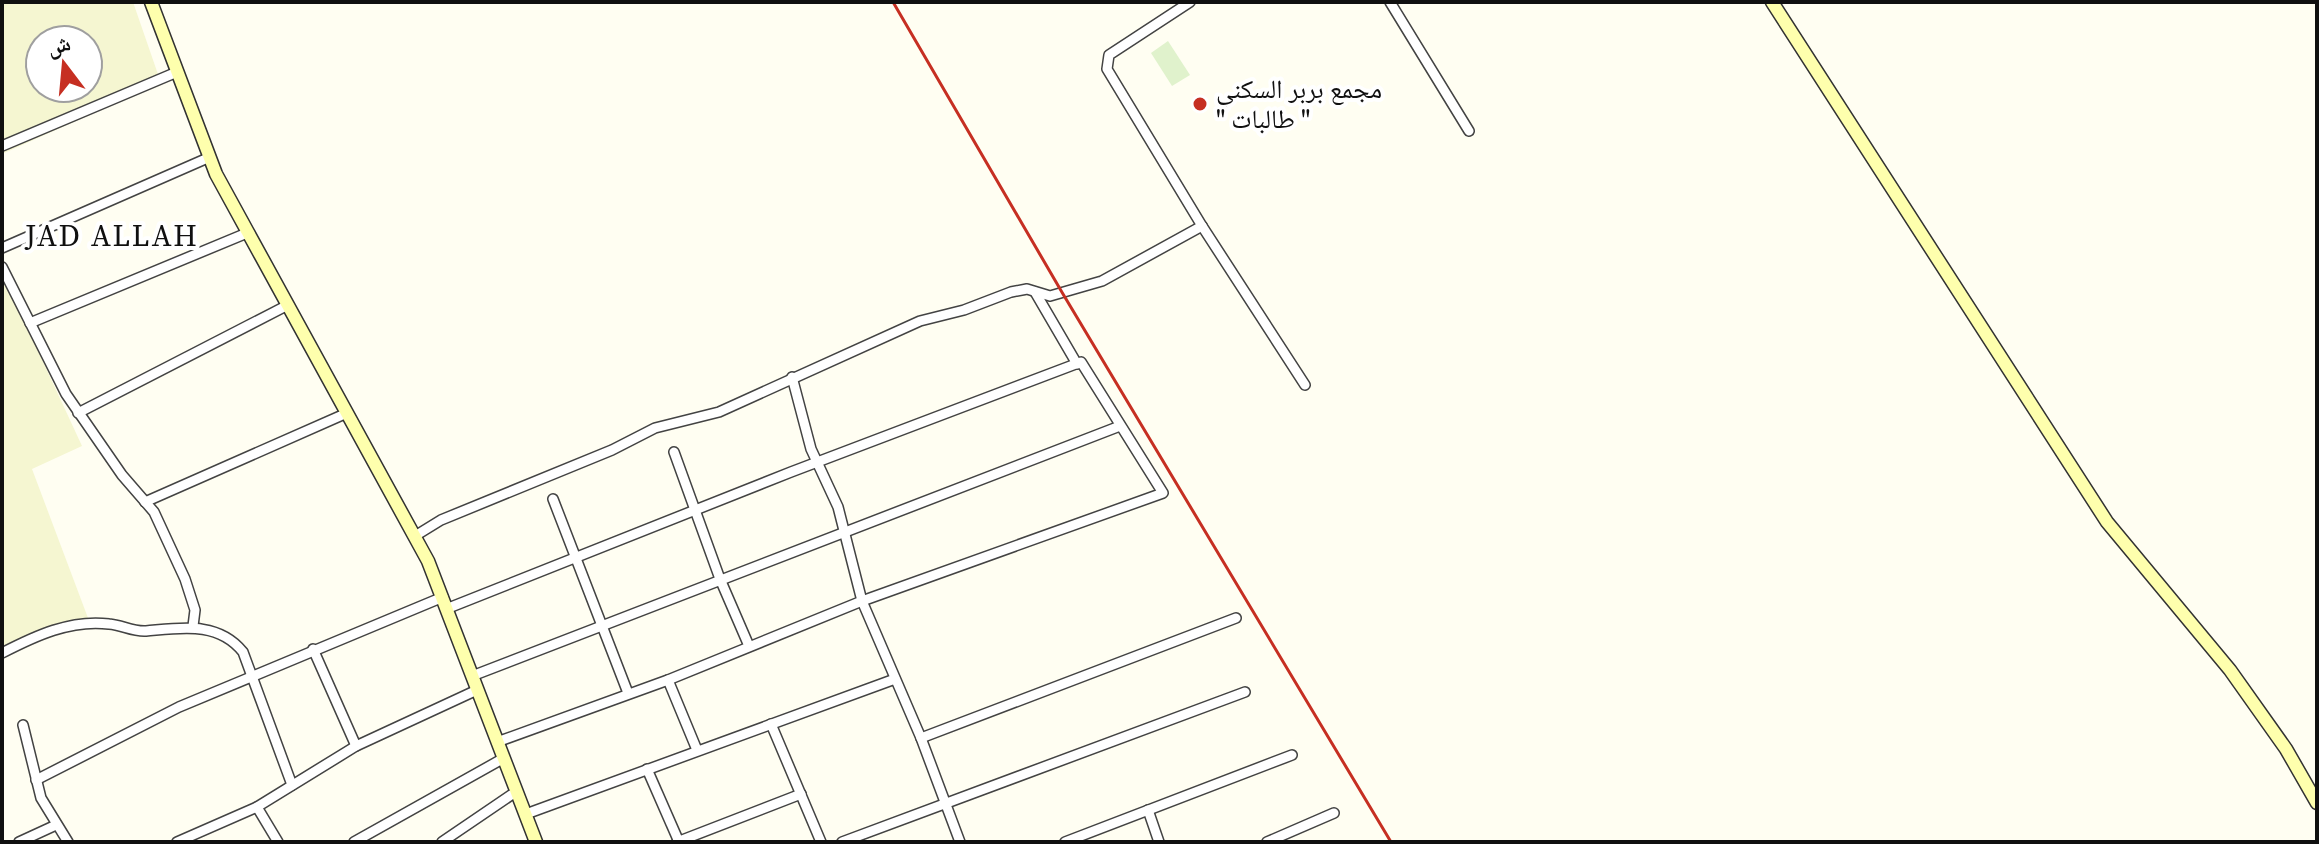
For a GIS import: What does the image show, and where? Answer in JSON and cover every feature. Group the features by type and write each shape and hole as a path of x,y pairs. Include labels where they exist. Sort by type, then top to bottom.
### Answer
{"street":[{"path":"151,2 210,157 247,233 415,536 536,842"},
{"path":"1190,2 1120,46 1109,55 1107,69 1202,226 1305,385"},
{"path":"1390,2 1469,131"},
{"path":"1772,2 2107,522 2230,670 2286,749 2317,803"},
{"path":"2,146 177,72"},
{"path":"2,248 210,157"},
{"path":"415,536 441,520 612,450 655,428 719,412 920,321 964,310 1011,292 1035,292 1050,296 1102,281 1202,226"},
{"path":"30,323 247,233"},
{"path":"2,267 78,413 154,512 185,579 195,610 193,626"},
{"path":"1035,292 1077,364"},
{"path":"78,413 286,306"},
{"path":"36,780 179,707 313,649 577,558 817,462 1081,362 1163,493 862,601 668,680 497,742"},
{"path":"792,377 817,462 838,507 862,601 921,738 960,842"},
{"path":"145,502 347,413"},
{"path":"472,676 1120,426"},
{"path":"674,452 698,510 720,579 749,646"},
{"path":"553,499 628,693"},
{"path":"921,738 1236,618"},
{"path":"2,653 36,636 84,623 111,624 143,631 193,626 233,639 243,652 292,785"},
{"path":"313,649 356,746"},
{"path":"526,814 895,679"},
{"path":"668,680 697,750"},
{"path":"177,842 257,807 356,746 477,690"},
{"path":"842,842 1245,692"},
{"path":"771,724 821,842"},
{"path":"23,725 36,780 56,825 68,842"},
{"path":"1065,842 1292,755"},
{"path":"354,842 504,758"},
{"path":"647,769 678,842 801,794"},
{"path":"442,842 517,791"},
{"path":"257,807 278,842"},
{"path":"1148,810 1159,842"},
{"path":"1267,842 1334,813"},
{"path":"19,842 56,825"}],"green space":[{"path":"2,2 133,2 161,83 2,154"},
{"path":"1168,41 1190,75 1172,86 1151,53"},
{"path":"2,273 82,446 32,469 88,618 2,658"}],"railway":[{"path":"893,2 1063,294 1391,842"}],"place":[{"name":"مجمع بربر السكني \" طالبات \"","path":"1200,104"}],"district":[{"name":"JAD ALLAH","path":"112,236"}]}
